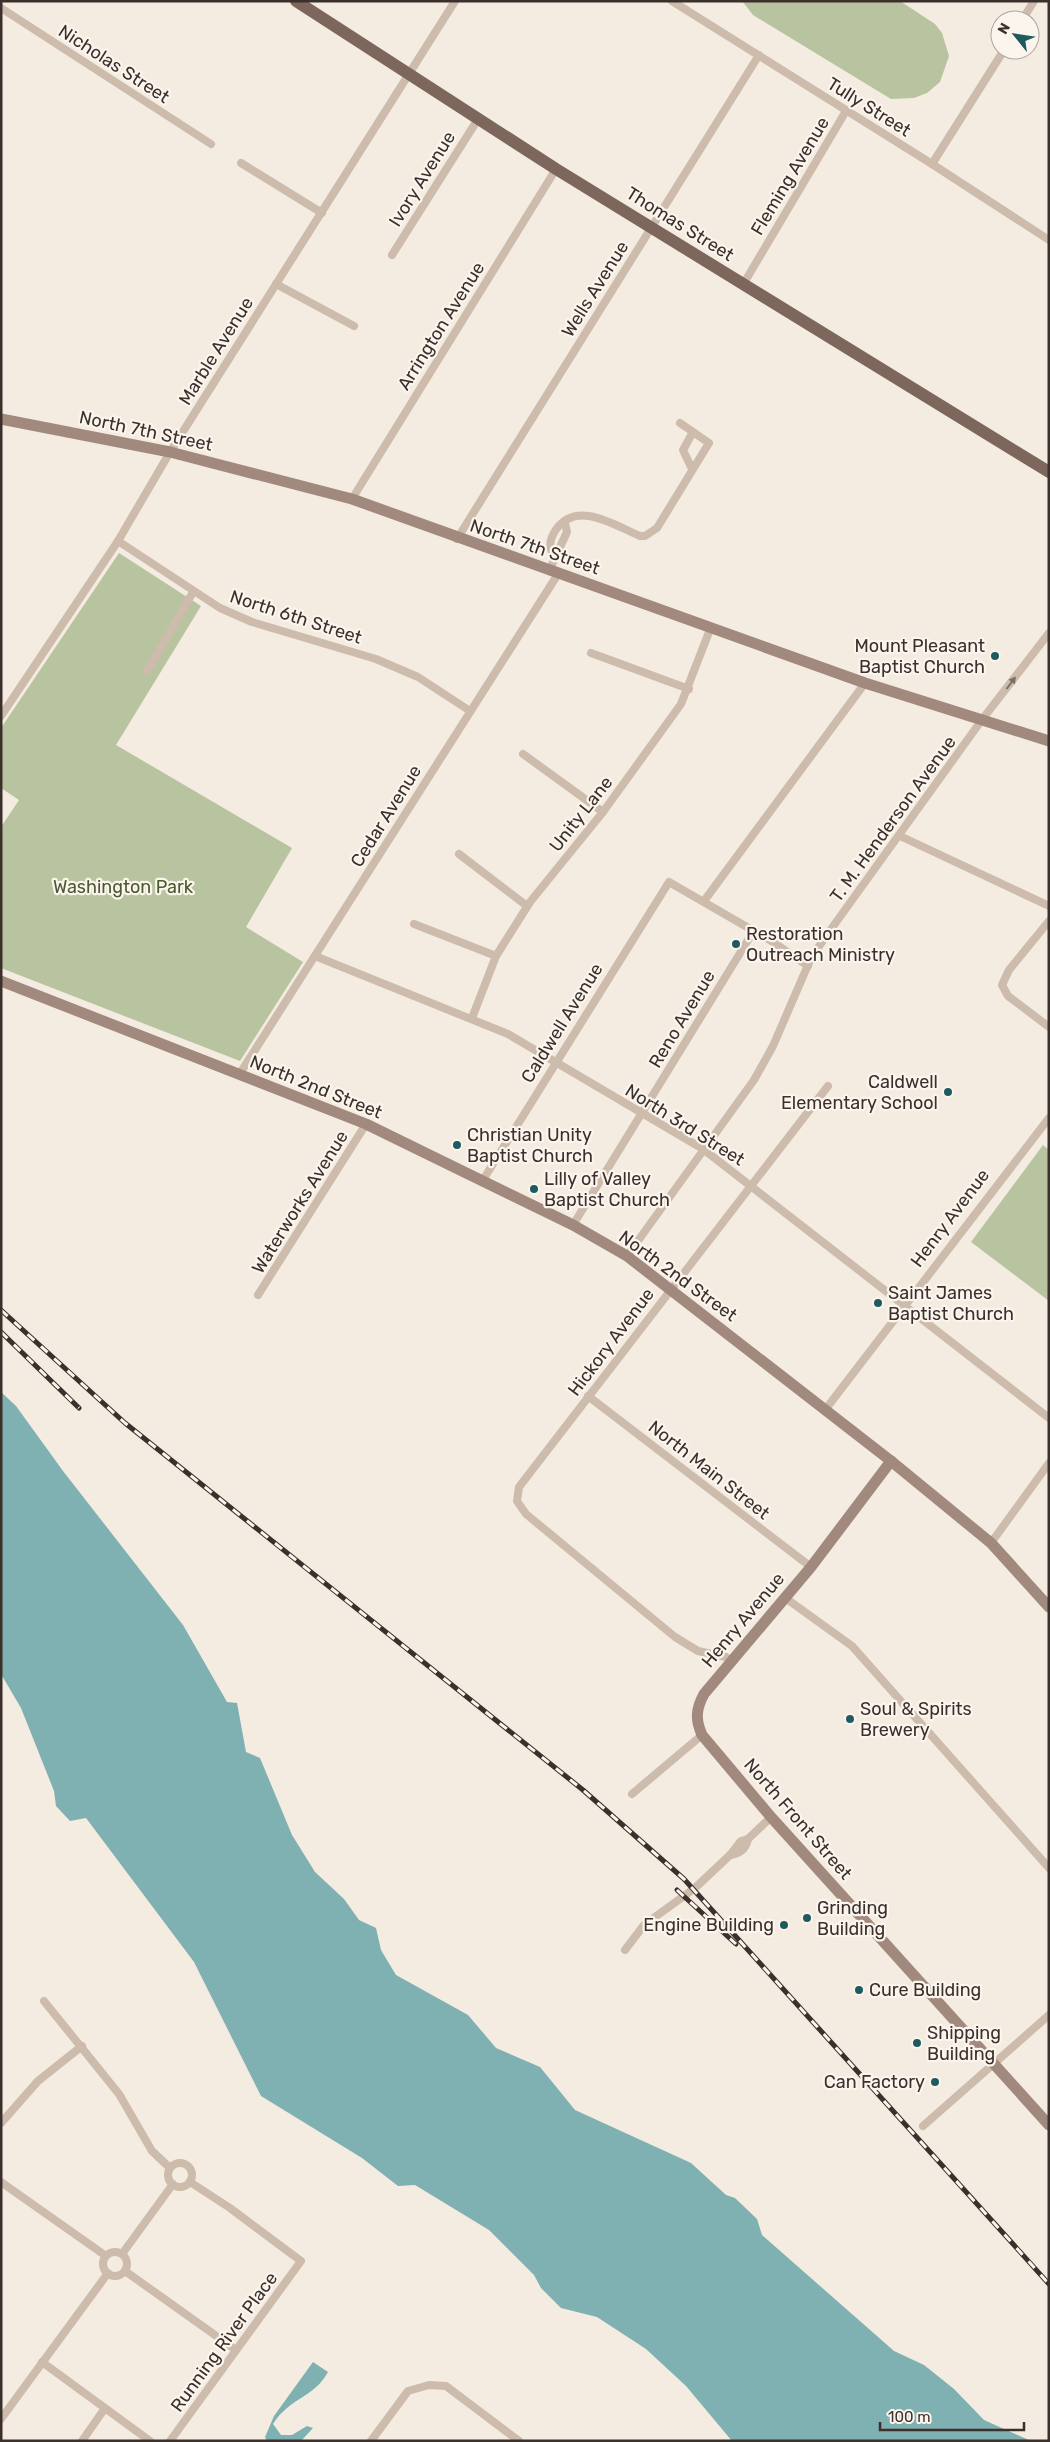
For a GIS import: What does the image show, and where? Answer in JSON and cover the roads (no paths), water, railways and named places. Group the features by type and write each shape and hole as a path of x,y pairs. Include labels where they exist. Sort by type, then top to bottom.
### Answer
{"main road":[{"name":"Thomas Street","path":"296,1 556,169 652,226 1049,472"}],"street":[{"name":"Marble Avenue","path":"1,716 118,541 170,452 455,1"},
{"name":"Tully Street","path":"672,1 932,164 1049,240"},
{"name":"Nicholas Street","path":"1,8 211,144"},
{"name":"Wells Avenue","path":"457,539 759,55"},
{"path":"932,164 998,60"},
{"name":"Fleming Avenue","path":"744,283 846,111"},
{"name":"Ivory Avenue","path":"392,255 478,119"},
{"path":"241,163 322,213"},
{"name":"Arrington Avenue","path":"352,500 556,169"},
{"path":"276,284 354,326"},
{"name":"North 7th Street","path":"1,419 170,452 352,500 865,683 1049,741"},
{"path":"565,523 567,532 560,550 554,557 550,548 551,537 557,528 575,516 588,514 645,536 657,528 709,443 680,423"},
{"path":"692,469 683,450 693,432"},
{"name":"North 6th Street","path":"118,541 220,608 252,622 376,659 418,677 470,711"},
{"name":"Cedar Avenue","path":"239,1075 470,711 553,572 554,557"},
{"path":"147,672 193,592"},
{"name":"Unity Lane","path":"472,1018 496,956 527,906 603,812 681,704 689,689 711,627"},
{"name":"T. M. Henderson Avenue","path":"627,1256 754,1080 773,1046 808,966 824,939 981,721 1049,633"},
{"path":"591,653 689,689"},
{"path":"808,966 773,942 753,932 704,901 865,683"},
{"path":"523,754 603,812"},
{"path":"900,836 1049,906"},
{"path":"459,854 527,906"},
{"name":"Caldwell Avenue","path":"483,1180 669,882 704,901"},
{"path":"1049,921 1003,980 1005,994 1049,1027"},
{"path":"414,924 496,956"},
{"name":"Reno Avenue","path":"573,1225 753,932"},
{"name":"North 3rd Street","path":"315,956 508,1034 703,1150 750,1184 1049,1418"},
{"name":"North 2nd Street","path":"1,981 366,1124 573,1225 627,1256 891,1461 991,1543 1049,1607"},
{"name":"Hickory Avenue","path":"732,1661 726,1657 698,1651 675,1636 526,1514 517,1501 519,1487 750,1184 828,1086"},
{"name":"Henry Avenue","path":"825,1410 1049,1118"},
{"name":"Waterworks Avenue","path":"258,1295 366,1124"},
{"name":"North Main Street","path":"588,1396 811,1567"},
{"name":"Henry Avenue","path":"702,1735 697,1724 698,1705 704,1694 811,1567 891,1461"},
{"path":"991,1543 1049,1463"},
{"path":"784,1597 852,1646 1049,1868"},
{"path":"632,1794 702,1735"},
{"name":"North Front Street","path":"702,1735 772,1818 1049,2125"},
{"path":"625,1950 644,1925 695,1888 730,1856 741,1841 748,1839 772,1818"},
{"path":"44,2001 121,2096 152,2151 170,2168"},
{"path":"923,2126 992,2063 1049,2015"},
{"path":"1,2123 38,2082 82,2046"},
{"path":"178,2162 187,2165 192,2173 190,2182 182,2187 173,2184 168,2176 170,2168 178,2162"},
{"path":"1,2182 106,2256"},
{"name":"Running River Place","path":"170,2441 301,2261 230,2208 190,2182"},
{"path":"122,2254 173,2184"},
{"path":"114,2252 122,2254 127,2262 125,2271 117,2275 108,2273 103,2265 106,2256 114,2252"},
{"path":"125,2271 236,2350"},
{"path":"1,2420 108,2273"},
{"path":"42,2362 150,2441"},
{"path":"371,2441 408,2391 429,2385 446,2386 514,2439"},
{"path":"82,2441 105,2408"}],"water":[{"path":"1,1392 16,1406 63,1471 183,1625 227,1702 237,1703 246,1752 260,1758 292,1835 315,1872 344,1899 359,1920 376,1928 381,1950 396,1975 468,2015 496,2048 540,2067 575,2110 691,2163 726,2195 735,2198 757,2219 762,2235 894,2351 924,2365 954,2389 984,2420 1031,2441 732,2441 686,2386 646,2349 597,2317 561,2308 541,2288 534,2275 489,2230 415,2185 398,2186 362,2158 261,2096 194,1962 86,1818 70,1821 56,1806 54,1791 21,1708 1,1674"},
{"path":"313,2362 328,2372 316,2387 287,2408 273,2424 281,2435 292,2435 307,2426 313,2428 301,2441 267,2441 265,2437 274,2416"}],"railway":[{"path":"1,1310 125,1423 583,1790 684,1879 1049,2284"},
{"path":"1,1332 79,1408"},
{"path":"677,1890 736,1944"}],"place":[{"name":"Mount Pleasant Baptist Church","path":"995,656"},
{"name":"Restoration Outreach Ministry","path":"736,944"},
{"name":"Caldwell Elementary School","path":"948,1092"},
{"name":"Christian Unity Baptist Church","path":"457,1145"},
{"name":"Lilly of Valley Baptist Church","path":"534,1189"},
{"name":"Saint James Baptist Church","path":"878,1303"},
{"name":"Soul & Spirits Brewery","path":"850,1719"},
{"name":"Grinding Building","path":"807,1918"},
{"name":"Engine Building","path":"784,1925"},
{"name":"Cure Building","path":"859,1990"},
{"name":"Shipping Building","path":"917,2043"},
{"name":"Can Factory","path":"935,2082"}],"park label":[{"name":"Washington Park","path":"123,887"}]}
